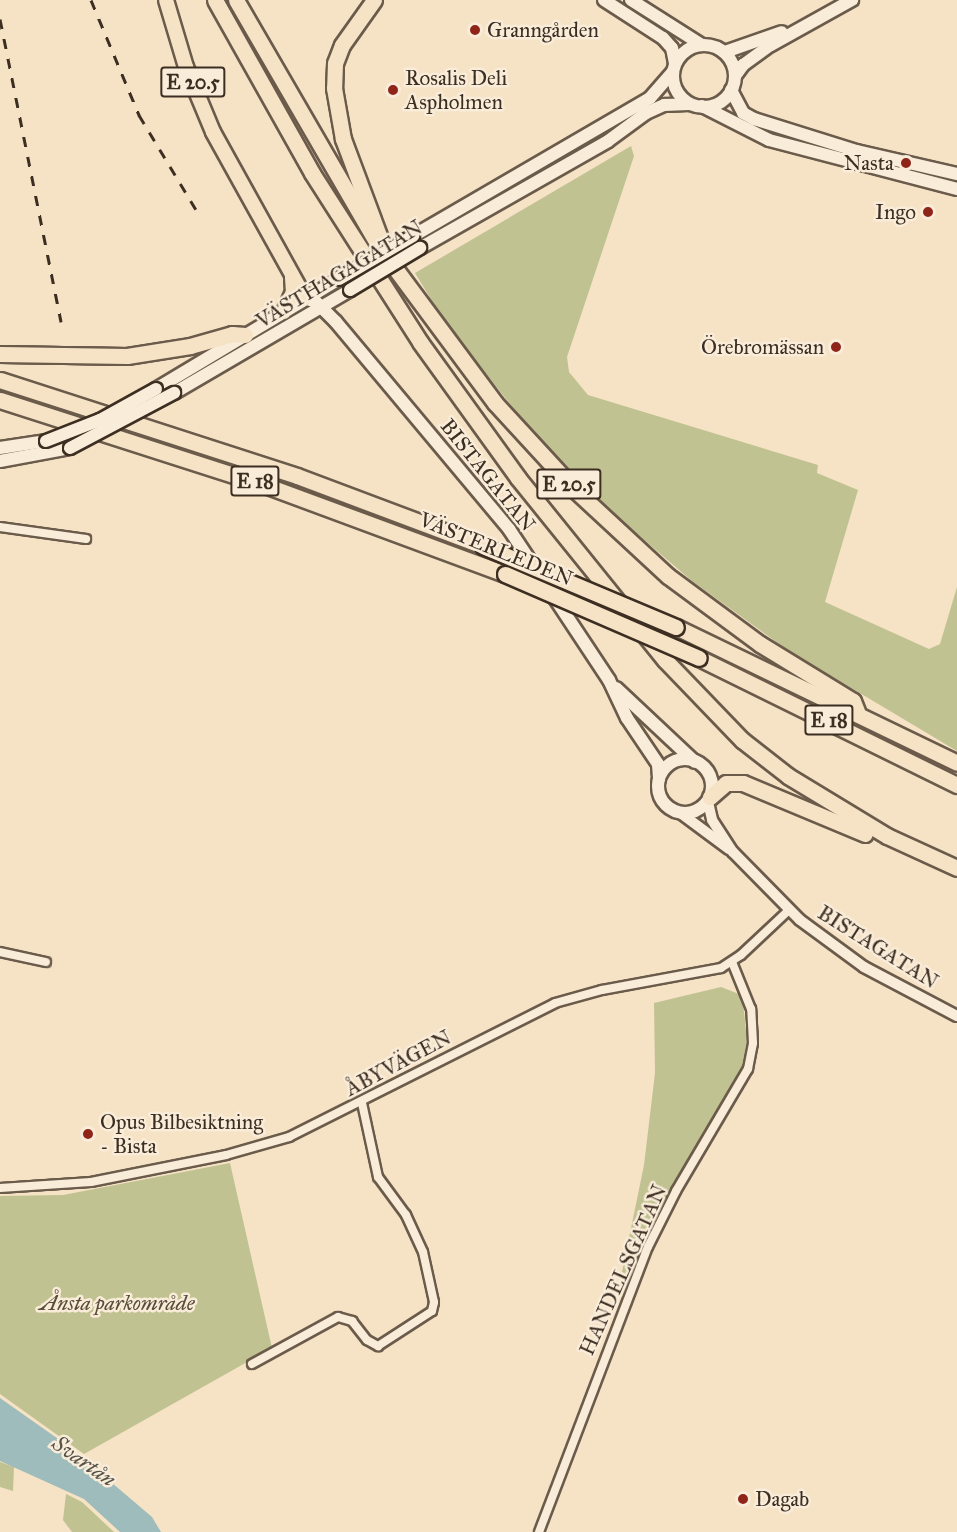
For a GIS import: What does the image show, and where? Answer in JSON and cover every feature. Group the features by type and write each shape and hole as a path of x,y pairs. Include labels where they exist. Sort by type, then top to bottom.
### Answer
{"highway":[{"name":"E 20.5","path":"215,0 300,153 400,314 491,442 597,580 688,686 757,753 846,814 929,857"},
{"name":"E 20.5","path":"236,0 380,248 495,403 602,517 714,612 853,701 857,711"},
{"name":"E 20.5","path":"374,0 342,45 335,63 334,88 343,139 381,231 380,248"},
{"path":"0,354 127,356 190,346 232,334 244,335"},
{"name":"VÄSTERLEDEN","path":"0,380 297,476 483,546 676,627 857,711 957,763"},
{"name":"VÄSTERLEDEN","path":"0,400 251,480 505,574 699,658 957,785"},
{"name":"E 20.5","path":"709,800 726,783 743,783 957,868"}],"main road":[{"name":"E 20.5","path":"166,0 186,67 213,132 292,276 298,301"},
{"path":"604,0 663,38 672,48 675,88 689,104 702,106 720,103 731,90 735,76 748,61 852,0"},
{"path":"631,0 702,45 725,52 732,61 735,76"},
{"path":"725,52 811,22"},
{"path":"674,67 687,50 702,45"},
{"name":"VÄSTHAGAGATAN","path":"298,301 650,98 674,67"},
{"path":"731,90 743,113 754,119 887,158 957,174"},
{"name":"VÄSTHAGAGATAN","path":"0,462 70,448 174,393 420,248 608,141 646,113 664,105 689,104"},
{"path":"702,106 769,141 883,173 957,189"},
{"path":"883,173 887,158"},
{"path":"284,312 298,301"},
{"name":"BISTAGATAN","path":"298,301 320,307 484,497 609,680 627,718 658,764 659,779"},
{"name":"VÄSTHAGAGATAN","path":"0,448 46,441 100,420 284,312"},
{"name":"BISTAGATAN","path":"609,680 696,763"},
{"path":"679,812 663,801 659,779 672,762 696,763 710,776 709,800"},
{"name":"E 20.5","path":"679,812 696,810 709,800"}],"street":[{"path":"0,527 86,539"},
{"name":"BISTAGATAN","path":"709,800 712,820 733,852"},
{"name":"BISTAGATAN","path":"679,812 733,852 789,910 864,967 957,1016"},
{"name":"ÅBYVÄGEN","path":"0,1188 92,1182 226,1155 289,1137 362,1103 535,1011 578,995 639,983 699,975 732,962 789,910"},
{"path":"0,952 46,962"},
{"name":"HANDELSGATAN","path":"539,1532 648,1247 676,1191 748,1069 753,1044 751,1009 732,962"},
{"path":"252,1364 338,1317 352,1321 367,1340 378,1346 432,1311 434,1302 423,1252 406,1215 378,1177 362,1103"}],"green space":[{"path":"631,146 634,156 567,357 569,372 588,395 818,465 817,473 858,490 825,602 929,649 940,644 957,587 957,751 786,649 692,581 636,533 566,468 522,419 446,324 415,273"},
{"path":"721,987 739,994 743,1002 747,1040 742,1070 673,1188 630,1278 622,1272 644,1165 655,1073 654,1003"},
{"name":"Ånsta parkområde","path":"230,1163 272,1348 84,1454 0,1394 0,1196 63,1195"},
{"path":"0,1462 14,1467 13,1491 0,1487"},
{"path":"66,1494 82,1502 114,1532 72,1532 63,1520"}],"water":[{"name":"Svartån","path":"0,1398 71,1448 152,1517 161,1532 120,1532 84,1499 0,1461"}],"railway":[{"path":"91,0 139,115 197,211"},
{"path":"0,19 61,322"}],"place":[{"name":"Granngården","path":"475,30"},
{"name":"Rosalis Deli Aspholmen","path":"393,90"},
{"name":"Nasta","path":"906,163"},
{"name":"Ingo","path":"928,212"},
{"name":"Örebromässan","path":"836,347"},
{"name":"Opus Bilbesiktning - Bista","path":"88,1134"},
{"name":"Dagab","path":"743,1499"}]}
